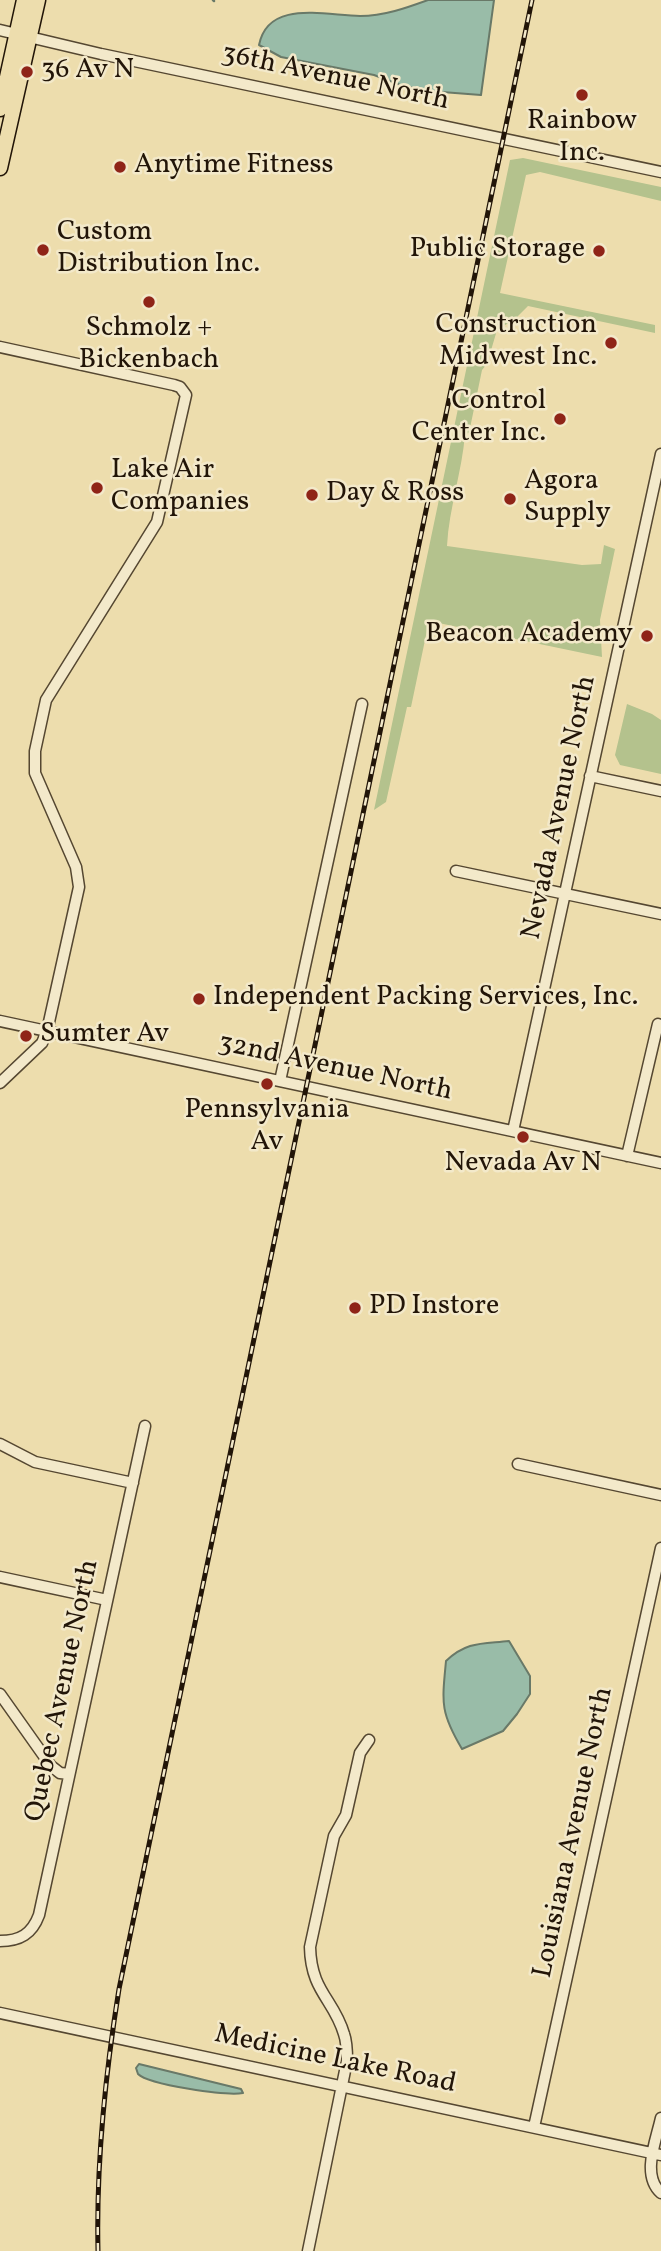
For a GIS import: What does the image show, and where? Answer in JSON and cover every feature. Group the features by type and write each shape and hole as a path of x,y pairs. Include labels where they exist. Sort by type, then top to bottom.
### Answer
{"main road":[{"path":"0,168 23,36 24,0"},
{"path":"0,109 23,36 38,0"}],"street":[{"name":"36th Avenue North","path":"0,30 661,172"},
{"path":"0,347 174,385 180,387 186,395 157,522 46,699 35,751 35,773 76,867 79,887 43,1043 0,1083"},
{"name":"Nevada Avenue North","path":"513,1131 661,454"},
{"path":"279,1080 362,704"},
{"path":"590,776 661,791"},
{"path":"456,871 661,914"},
{"name":"32nd Avenue North","path":"0,1021 661,1163"},
{"path":"627,1156 658,1024"},
{"name":"Quebec Avenue North","path":"0,1941 21,1938 35,1926 145,1426"},
{"path":"0,1444 35,1462 133,1483"},
{"path":"517,1464 661,1495"},
{"name":"Louisiana Avenue North","path":"534,2127 661,1548"},
{"path":"0,1577 107,1600"},
{"path":"647,1612 661,1615"},
{"path":"0,1694 51,1766 60,1773 69,1774"},
{"path":"308,2251 347,2061 344,2033 314,1979 310,1947 334,1836 346,1815 360,1753 369,1740"},
{"name":"Medicine Lake Road","path":"0,2013 657,2154"},
{"path":"661,2118 657,2154 650,2179 661,2193"}],"green space":[{"path":"523,158 661,187 661,201 540,172 526,175 500,293 655,325 655,333 528,306 515,319 497,330 487,364 482,370 469,433 465,434 447,546 582,565 601,564 604,545 615,549 600,620 602,657 429,621 411,707 407,707 386,802 374,810 510,160"},
{"path":"627,704 661,720 661,774 620,765 615,755"}],"shaded area":[{"path":"428,0 494,0 481,95 403,86 374,75 281,57 259,45 264,31 273,21 285,16 299,13 378,15"},
{"path":"509,1641 530,1676 530,1694 503,1731 462,1749 444,1707 446,1661 468,1647"},
{"path":"139,2064 241,2089 243,2093 206,2091 157,2082 138,2074 136,2068"}],"railway":[{"path":"98,2251 102,2120 119,1989 532,0"}],"place":[{"name":"36 Av N","path":"27,72"},
{"name":"Rainbow Inc.","path":"582,95"},
{"name":"Anytime Fitness","path":"120,167"},
{"name":"Custom Distribution Inc.","path":"43,250"},
{"name":"Public Storage","path":"599,251"},
{"name":"Schmolz + Bickenbach","path":"149,302"},
{"name":"Construction Midwest Inc.","path":"611,343"},
{"name":"Control Center Inc.","path":"560,419"},
{"name":"Lake Air Companies","path":"97,488"},
{"name":"Day & Ross","path":"312,495"},
{"name":"Agora Supply","path":"510,499"},
{"name":"Beacon Academy","path":"647,636"},
{"name":"Independent Packing Services, Inc.","path":"199,999"},
{"name":"Sumter Av","path":"26,1036"},
{"name":"Pennsylvania Av","path":"267,1084"},
{"name":"Nevada Av N","path":"523,1137"},
{"name":"PD Instore","path":"355,1308"}]}
